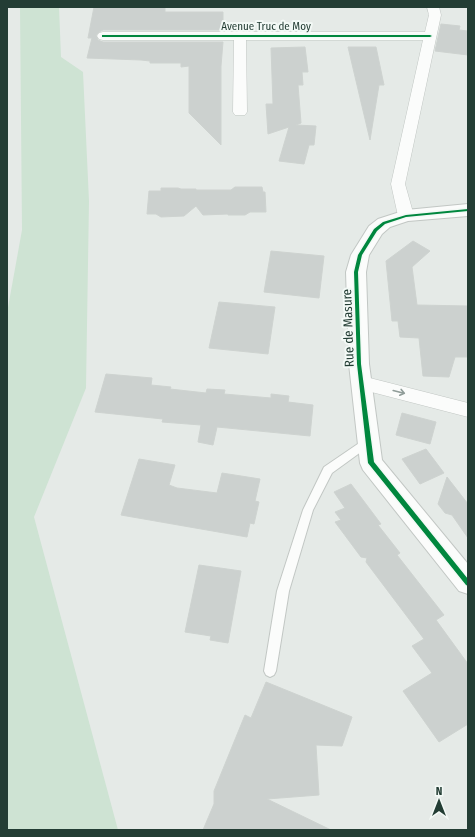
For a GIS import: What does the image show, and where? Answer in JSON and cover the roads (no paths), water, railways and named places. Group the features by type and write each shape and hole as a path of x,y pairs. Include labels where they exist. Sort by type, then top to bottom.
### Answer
{"street":[{"path":"406,216 398,184 435,15 433,7"},
{"name":"Avenue Truc de Moy","path":"103,36 430,36"},
{"name":"Avenue Truc de Moy","path":"240,36 240,112"},
{"name":"Rue de Masure","path":"369,452 359,364 356,272 360,255 375,230 384,223 406,216 468,210"},
{"path":"362,382 468,410"},
{"path":"369,452 468,583"}],"lane":[{"path":"270,671 283,591 308,510 328,470 369,452"}]}
